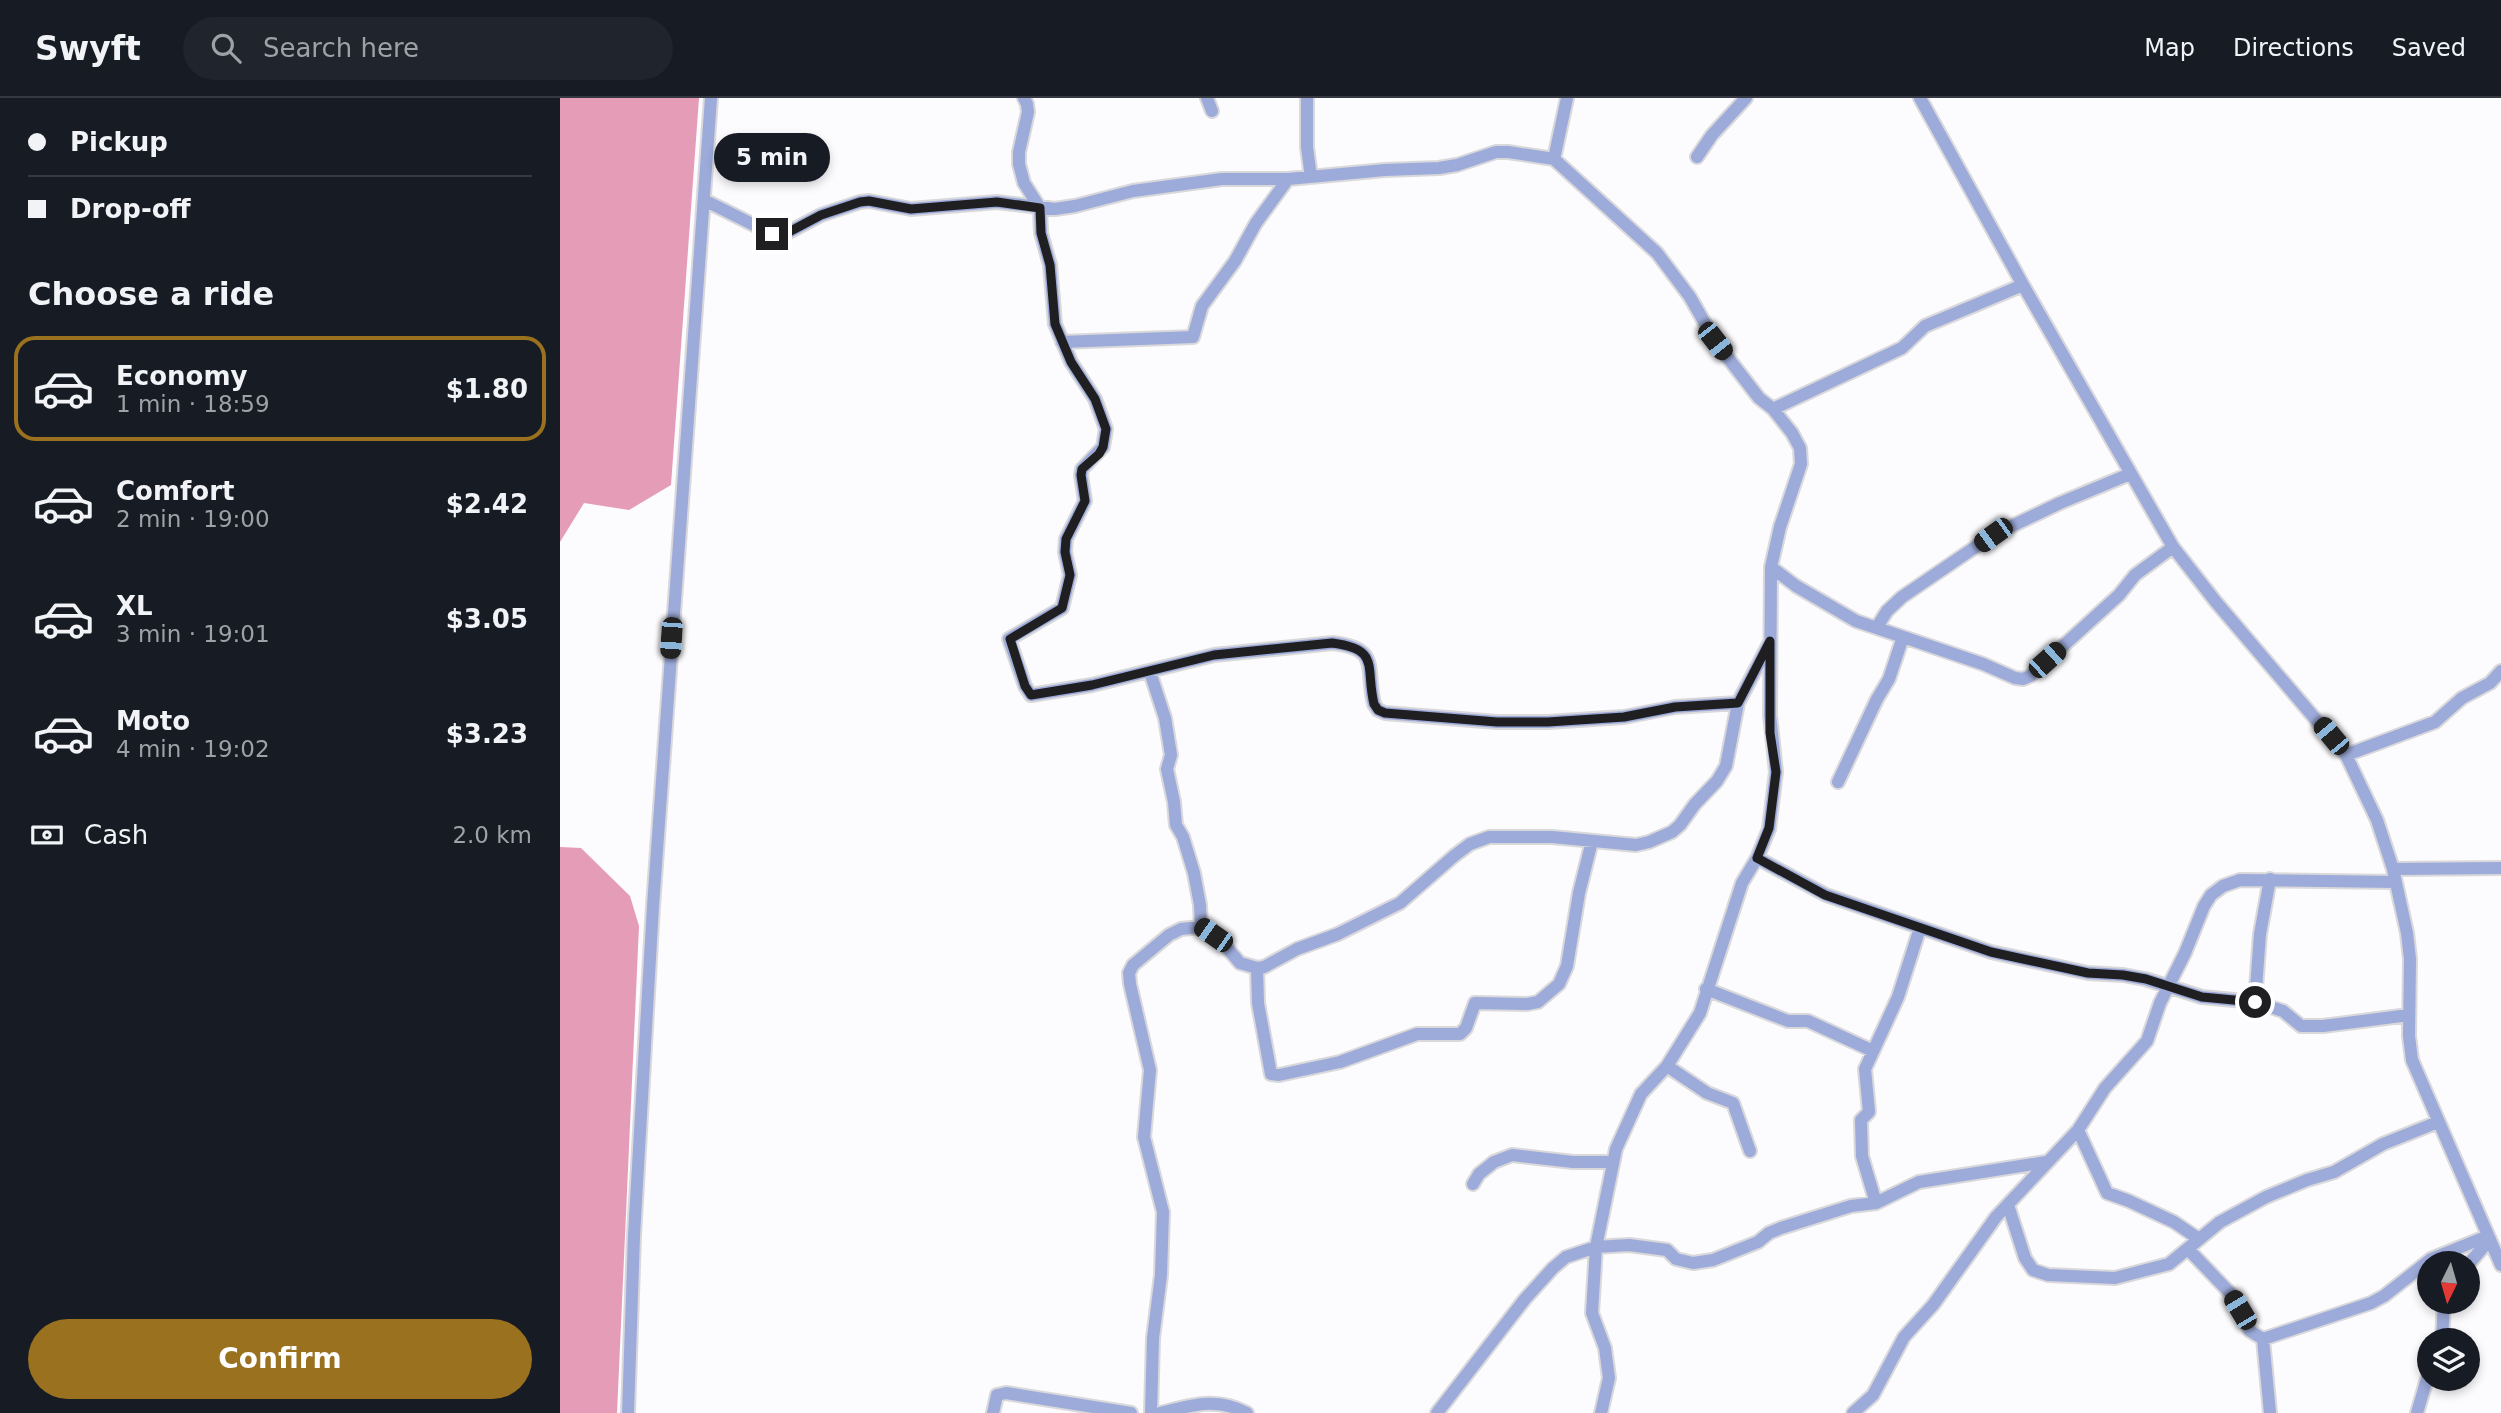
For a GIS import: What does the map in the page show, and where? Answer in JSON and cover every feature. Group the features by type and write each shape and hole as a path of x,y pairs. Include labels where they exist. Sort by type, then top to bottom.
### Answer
{"street":[{"path":"628,1413 653,906 711,98"},
{"path":"1024,98 1028,112 1018,152 1019,164 1024,183 1040,208 1041,233 1050,265 1053,312 1071,362 1099,407 1106,429 1099,454 1082,469 1085,501 1066,539 1065,552 1070,575 1062,608 1012,636 1010,643 1025,686 1031,695 1150,672 1223,653 1332,643 1349,645 1361,650 1368,658 1374,704 1378,710 1385,713 1497,722 1548,722 1624,717 1675,707 1738,703"},
{"path":"1307,98 1307,147 1311,177"},
{"path":"1555,159 1567,98"},
{"path":"1697,157 1712,135 1746,98"},
{"path":"1920,98 2173,547 2216,602 2346,755 2377,820 2396,882 2410,959 2409,1015 2412,1060 2501,1265"},
{"path":"704,200 772,234 780,234 821,215 869,201 911,209 997,202 1040,208 1075,206 1133,191 1176,184 1244,177 1311,177 1439,168 1496,152 1555,159 1657,253 1690,297 1715,341 1759,398 1773,409 1792,433 1800,448 1801,464 1780,527 1771,567 1770,733 1776,772 1769,828 1757,858 1742,883 1700,1013 1667,1066 1642,1094 1612,1162 1596,1247 1592,1313 1605,1348 1609,1378 1601,1413"},
{"path":"1062,342 1193,337 1202,306 1235,261 1255,223 1288,178"},
{"path":"1773,409 1902,348 1925,326 2023,285"},
{"path":"1877,627 1887,611 1902,597 1993,535 2130,474"},
{"path":"1771,567 1847,617 2023,679 2030,676 2119,595 2136,575 2173,547"},
{"path":"1838,782 1889,679 1903,637"},
{"path":"1151,1413 1153,1339 1161,1275 1163,1212 1144,1137 1150,1070 1129,972 1133,965 1169,935 1181,929 1201,927 1222,942 1240,963 1257,968 1338,934 1400,903 1470,844 1489,837 1552,836 1636,845 1672,832 1681,825 1695,804 1717,781 1726,766 1738,703 1770,641"},
{"path":"2346,755 2435,722 2462,698 2495,687 2501,671"},
{"path":"1150,672 1165,718 1171,755 1167,769 1176,825 1188,852 1199,894 1201,927"},
{"path":"1257,968 1258,1003 1271,1074 1340,1062 1417,1034 1460,1034 1466,1028 1475,1003 1538,1002 1559,984 1567,966 1579,893 1592,841"},
{"path":"1757,858 1825,895 1991,952 2088,973 2123,975 2202,997 2255,1002 2283,1011 2294,1022 2308,1027 2409,1015"},
{"path":"2393,869 2501,868"},
{"path":"2255,1002 2260,934 2270,879"},
{"path":"1853,1413 1873,1395 1904,1337 1933,1305 1972,1248 2046,1162 2078,1130 2105,1088 2147,1041 2160,1003 2211,895 2223,886 2239,880 2396,882"},
{"path":"1875,1203 1861,1145 1861,1120 1869,1112 1864,1074 1901,989 1920,928"},
{"path":"1706,989 1783,1020 1808,1021 1873,1051"},
{"path":"1667,1066 1707,1093 1733,1104 1750,1151"},
{"path":"2008,1205 2025,1258 2029,1266 2038,1273 2115,1278 2169,1264 2220,1222 2266,1197 2334,1172 2384,1144 2438,1122"},
{"path":"2078,1130 2107,1193 2129,1200 2174,1222 2199,1239"},
{"path":"1473,1184 1494,1161 1512,1155 1612,1162"},
{"path":"1437,1413 1518,1308 1566,1257 1596,1247 1629,1245 1667,1250 1676,1259 1693,1264 1713,1261 1758,1242 1781,1227 1851,1206 1875,1203 1919,1182 2046,1162"},
{"path":"2479,1251 2489,1238"},
{"path":"2263,1339 2371,1303 2431,1259 2489,1238"},
{"path":"2188,1249 2231,1294 2250,1331 2263,1339"},
{"path":"2263,1339 2270,1413"},
{"path":"2417,1413 2423,1391"},
{"path":"993,1413 997,1395 1006,1392 1130,1413"},
{"path":"1160,1413 1219,1403 1231,1405 1247,1413"}],"shaded area":[{"path":"560,98 699,98 671,485 629,510 584,503 560,542"},
{"path":"560,847 581,848 630,896 639,926 617,1413 560,1413"}],"route":[{"path":"772,234 787,233 821,215 869,201 911,209 997,202 1040,208 1041,233 1050,265 1055,324 1071,362 1099,407 1106,429 1099,454 1082,469 1081,481 1085,501 1065,545 1070,575 1065,603 1058,612 1010,639 1025,686 1031,695 1092,685 1214,655 1332,643 1361,650 1368,658 1374,704 1378,710 1385,713 1497,722 1624,717 1675,707 1738,703 1770,641 1770,733 1776,772 1769,828 1757,858 1825,895 1991,952 2088,973 2146,979 2202,997 2255,1002"}]}
